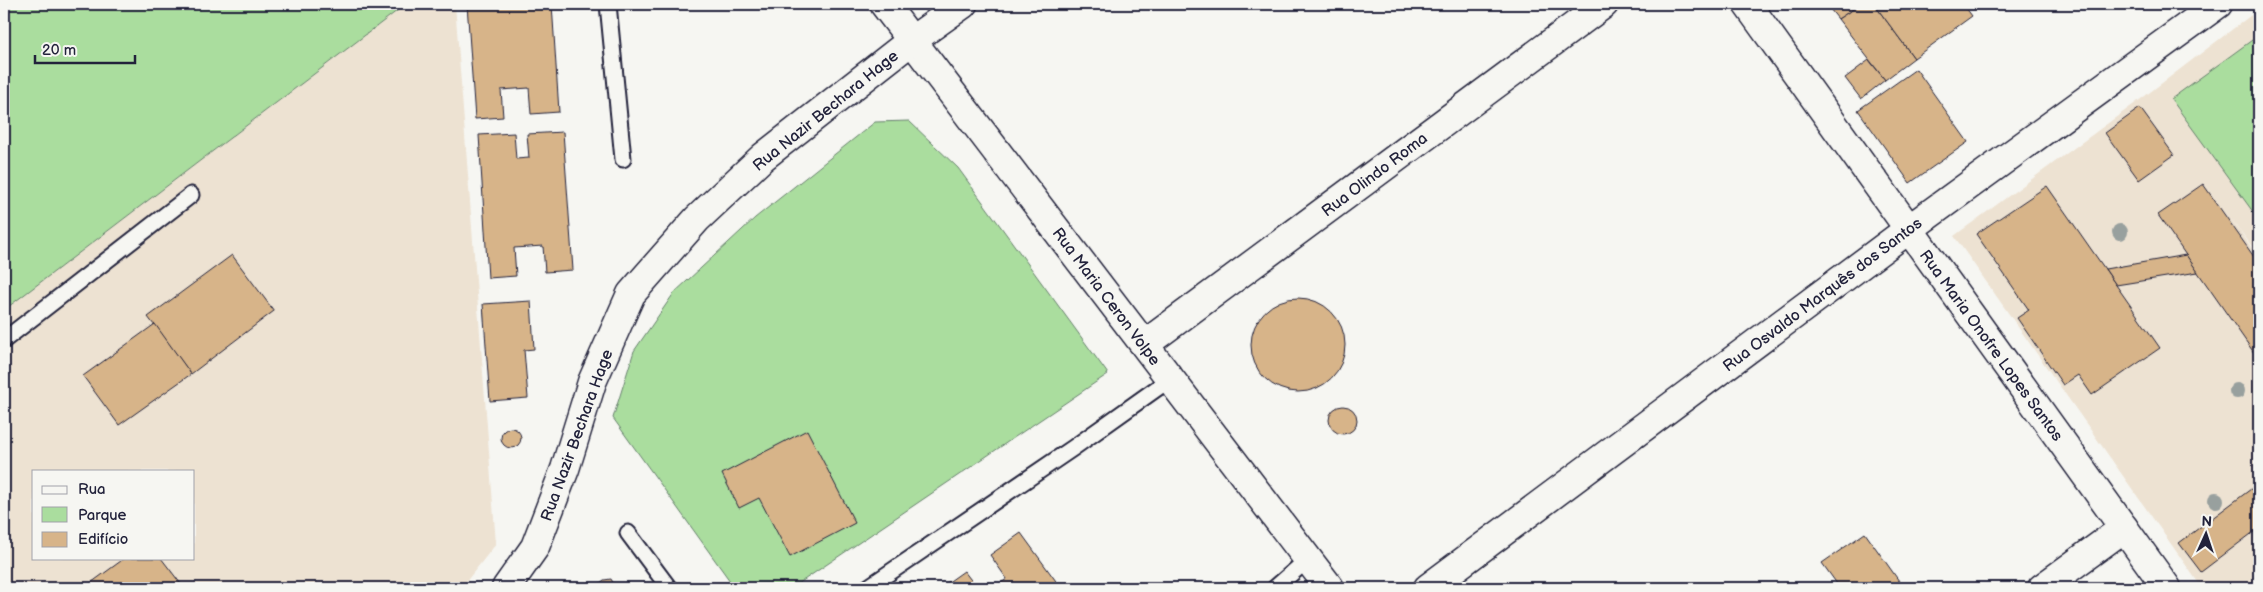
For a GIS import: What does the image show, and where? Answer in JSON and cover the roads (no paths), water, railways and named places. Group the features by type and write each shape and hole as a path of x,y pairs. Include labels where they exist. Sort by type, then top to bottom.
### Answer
{"street":[{"name":"Rua Maria Ceron Volpe","path":"884,4 1330,588"},
{"name":"Rua Nazir Bechara Hage","path":"506,588 536,547 592,382 631,294 697,219 763,157 911,41 963,4"},
{"name":"Rua Olindo Roma","path":"1145,344 1604,4"},
{"name":"Rua Maria Onofre Lopes Santos","path":"1747,4 2167,588"},
{"name":"Rua Osvaldo Marquês dos Santos","path":"1428,588 1909,229 2218,4"},
{"path":"2042,588 2124,528"}],"lane":[{"path":"608,4 623,159"},
{"path":"4,340 190,195"},
{"path":"867,588 1073,448 1170,379"},
{"path":"628,533 669,588"},
{"path":"1275,588 1307,560"}]}
